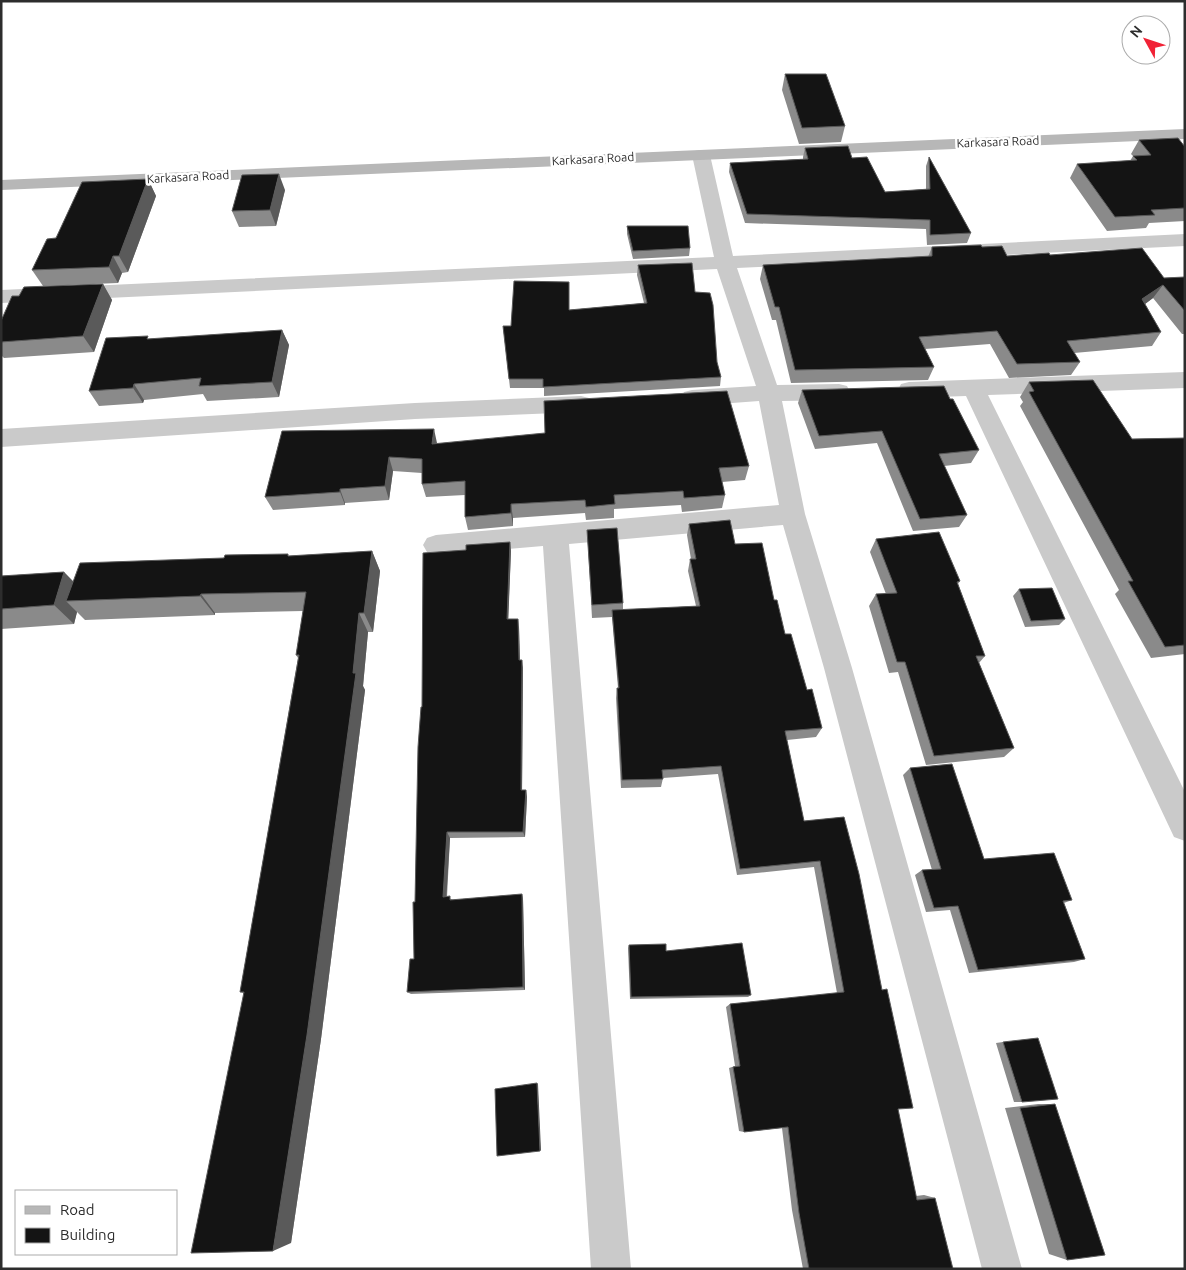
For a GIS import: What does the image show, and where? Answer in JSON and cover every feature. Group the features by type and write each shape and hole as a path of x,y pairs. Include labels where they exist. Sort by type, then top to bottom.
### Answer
{"main road":[{"name":"Karkasara Road","path":"61,166 1185,120"},
{"name":"Karkasara Road","path":"1,186 1185,134"}],"street":[{"path":"701,155 725,262 769,393 793,514 838,668 1002,1269"},
{"path":"1,297 1185,240"},
{"path":"886,391 1183,382"},
{"path":"974,389 1185,826"},
{"path":"674,399 769,393 857,391"},
{"path":"1,438 415,411 599,403"},
{"path":"436,545 793,514"},
{"path":"555,534 611,1269"}],"building":[{"path":"785,74 826,74 845,126 802,128"},
{"path":"1178,138 1185,147 1185,208 1151,210 1155,215 1115,217 1077,164 1137,160 1133,156 1151,155 1139,140"},
{"path":"848,146 852,158 867,157 885,192 930,189 929,157 971,233 930,235 930,220 747,214 730,163 808,159 805,148"},
{"path":"279,174 270,210 232,211 242,175"},
{"path":"148,179 119,256 113,256 109,267 32,270 47,239 56,238 82,182"},
{"path":"627,226 688,226 690,248 633,251"},
{"path":"981,245 982,247 1002,246 1007,256 1049,253 1050,255 1142,248 1164,278 1185,277 1185,311 1163,285 1142,299 1161,332 1067,341 1080,362 1017,364 997,331 919,337 934,367 795,370 779,307 775,307 763,265 932,256 932,247"},
{"path":"692,263 695,292 710,293 713,305 717,362 721,377 543,387 543,379 509,379 503,326 511,326 514,281 569,282 569,310 647,303 638,265"},
{"path":"103,284 83,336 1,342 1,321 12,296 19,296 24,287"},
{"path":"282,330 272,382 199,386 201,378 134,384 133,388 89,391 106,338 148,336 147,339"},
{"path":"1093,380 1132,439 1185,438 1185,645 1165,647 1128,581 1133,581 1029,392 1034,391 1029,382"},
{"path":"944,386 950,399 953,399 979,450 939,454 967,515 920,519 882,431 819,436 802,390"},
{"path":"727,391 749,466 719,468 725,495 684,498 683,491 614,495 615,504 586,507 585,500 511,504 511,513 465,517 465,481 422,484 422,459 389,457 385,486 340,489 340,492 265,497 282,431 434,429 432,444 545,433 544,401"},
{"path":"730,520 735,544 762,543 774,600 777,600 785,634 791,634 807,690 812,689 822,728 785,731 804,821 844,817 859,874 882,990 887,989 913,1108 898,1109 917,1200 935,1198 953,1269 809,1269 799,1213 788,1127 744,1132 733,1067 740,1066 730,1004 844,992 820,861 740,869 721,766 662,770 663,779 622,780 617,688 619,688 612,610 700,606 690,559 696,559 689,524"},
{"path":"617,528 623,603 592,605 587,530"},
{"path":"939,532 960,581 957,582 985,656 976,656 1014,748 934,756 905,662 897,662 876,594 897,593 876,539"},
{"path":"510,542 507,619 518,619 519,660 522,660 521,790 526,790 523,832 447,832 443,897 450,896 450,900 522,894 523,987 407,992 410,959 414,959 413,902 415,902 418,747 422,707 423,553 466,550 466,545"},
{"path":"372,551 364,613 359,613 353,673 356,673 307,1035 273,1251 191,1253 244,992 240,992 299,655 296,655 306,592 201,594 200,596 66,601 80,563 224,558 225,555 288,554 288,556"},
{"path":"64,572 54,605 1,609 1,576"},
{"path":"1052,588 1065,619 1031,621 1019,589"},
{"path":"952,764 984,859 1054,853 1072,900 1063,901 1085,959 978,970 958,906 934,908 922,870 941,869 910,768"},
{"path":"742,943 751,995 631,997 629,945 666,944 666,951"},
{"path":"1038,1038 1058,1099 1022,1102 1003,1042"},
{"path":"537,1083 540,1151 497,1156 495,1089"},
{"path":"1055,1104 1105,1255 1067,1260 1020,1108"}]}
